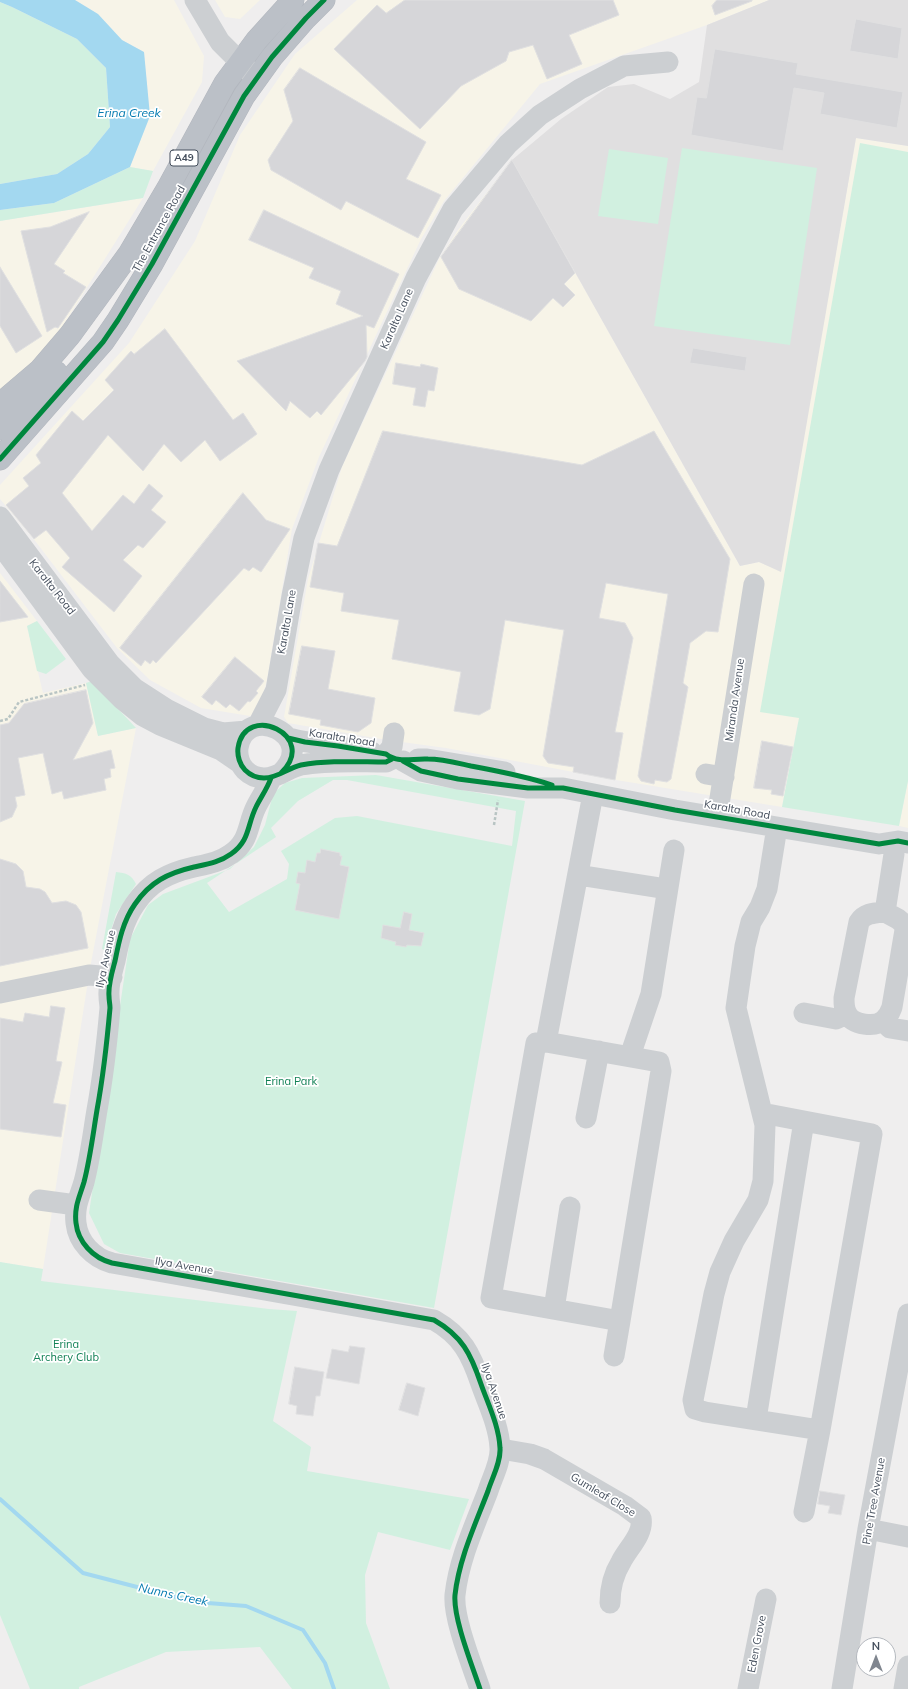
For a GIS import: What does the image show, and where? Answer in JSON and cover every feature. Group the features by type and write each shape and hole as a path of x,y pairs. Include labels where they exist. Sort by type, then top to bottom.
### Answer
{"highway":[{"name":"The Entrance Road","path":"0,404 40,370 70,335 129,254 169,186 225,83 256,41 293,0"},
{"name":"The Entrance Road","path":"0,459 103,342 152,264 244,96 288,38 324,0"},
{"name":"A49","path":"0,429 46,383 71,352 99,312 129,254"}],"street":[{"path":"195,0 220,42 257,78"},
{"name":"Karalta Lane","path":"285,734 276,690 292,596 304,538 329,470 416,278 453,209 508,144 540,115 580,89 624,66 668,62"},
{"name":"Karalta Road","path":"0,517 110,664 134,688 168,710 204,728 223,733 271,726 285,734 305,742 338,746 394,758 421,771 458,779 528,788 563,788"},
{"name":"Karalta Road","path":"0,544 92,669 122,699 143,716 160,725 221,750 253,776 262,778 276,775 301,765 325,762 386,762 394,758 429,750 494,770 530,778 563,788 897,849"},
{"name":"Miranda Avenue","path":"717,817 715,775 735,642 754,584"},
{"name":"Karalta Lane","path":"252,728 276,690"},
{"path":"243,767 238,749 242,736 252,728"},
{"path":"276,775 290,761 291,745 285,734"},
{"path":"394,734 392,747 394,758"},
{"name":"Ilya Avenue","path":"243,767 255,808"},
{"name":"Ilya Avenue","path":"276,775 255,808 246,839 232,854 212,864 183,870 158,880 146,890 128,915 122,928 110,986 110,1006 97,1110 84,1183 77,1200 75,1221 80,1237 91,1251 103,1261 428,1319 439,1323 462,1343 472,1359 496,1427 500,1449 496,1469 463,1558 455,1597 456,1611 480,1689"},
{"path":"546,1042 593,794"},
{"path":"777,827 767,889 760,907 751,922 745,946 736,1008 765,1125 766,1141 763,1181 758,1200 734,1241 720,1272 714,1294 693,1400 694,1409 820,1430"},
{"path":"885,912 897,849"},
{"path":"630,1056 651,994 674,850"},
{"path":"578,875 667,889"},
{"path":"885,912 904,924 905,930 892,1007 889,1016 883,1021 868,1024 857,1022 851,1019 847,1014 844,998 859,922 868,914 885,912"},
{"path":"0,993 89,975 110,986"},
{"path":"804,1013 836,1019 847,1014"},
{"path":"883,1021 890,1028 908,1031"},
{"path":"614,1356 620,1321 660,1071 659,1062 546,1042 536,1043 491,1298 620,1321"},
{"path":"586,1118 599,1051"},
{"path":"762,1113 872,1134 820,1430 804,1512"},
{"path":"756,1419 804,1121"},
{"path":"39,1200 77,1200"},
{"path":"554,1309 570,1207"},
{"name":"Pine Tree Avenue","path":"842,1689 868,1529 908,1314"},
{"name":"Gumleaf Close","path":"500,1449 530,1454 544,1459 625,1506 641,1518 639,1533 620,1562 614,1576 610,1588 610,1603"},
{"path":"868,1529 908,1537"},
{"name":"Eden Grove","path":"748,1689 766,1599"}],"path":[{"path":"0,721 8,719 19,702 90,684"},
{"path":"494,825 499,794"}],"shaded area":[{"path":"75,0 174,0 204,56 202,82 153,171 130,167 150,116 144,52 122,40 98,14"},
{"path":"215,0 260,0 240,19 225,17"},
{"path":"357,0 769,0 707,25 540,84 444,201 421,239 319,457 292,529 267,680 258,712 250,716 201,708 150,680 117,648 36,542 0,499 0,485 129,343 195,241 240,135 295,54"},
{"path":"769,0 908,0 908,146 856,138 781,572 759,562 740,566 512,160 561,119 608,87 634,84 670,99 699,82 707,25"},
{"path":"856,138 908,146 908,741 798,722 782,807 616,780 446,748 387,740 288,723 284,717 308,579 342,467 439,259 458,230 512,160 740,566 759,562 780,571"},
{"path":"143,198 59,332 24,376 0,394 0,221"},
{"path":"0,573 37,621 27,626 43,693 86,683 98,736 136,728 90,968 43,1269 0,1262"},
{"path":"908,781 908,828 899,826"}],"green space":[{"path":"0,2 77,39 106,68 110,127 88,154 57,174 0,184"},
{"path":"860,143 908,152 908,781 899,826 782,807 799,718 760,712"},
{"path":"682,148 817,168 790,345 654,326"},
{"path":"609,149 668,158 658,224 598,216"},
{"path":"130,167 153,171 143,198 0,221 0,210 54,203"},
{"path":"37,621 66,659 46,674 37,671 27,626"},
{"path":"92,681 136,728 98,736 86,683"},
{"name":"Erina Park","path":"376,775 525,801 434,1308 120,1253 104,1244 89,1213 130,939 148,905 163,894 225,871 207,883 229,912 287,879 289,864 281,851 335,818 357,816 512,846 516,811 347,780 333,780 298,801 271,828 276,837 235,864 254,847 265,825 273,794 285,783 302,778"},
{"path":"116,872 123,873 133,878 136,884 116,914 105,950 102,949"},
{"name":"Erina Archery Club","path":"0,1262 43,1269 41,1281 269,1309 297,1311 273,1421 311,1447 307,1471 469,1499 450,1550 378,1532 365,1575 366,1623 390,1689 292,1689 260,1647 166,1652 79,1687 79,1689 30,1689 0,1615"}],"water":[{"name":"Erina Creek","path":"0,0 75,0 98,14 122,40 144,52 150,116 130,167 54,203 0,210 0,184 57,174 88,154 110,127 106,68 77,39 0,2"}],"building":[{"path":"405,0 613,0 619,15 569,35 582,64 547,79 533,45 509,52 506,61 461,86 420,129 334,49 377,5 386,13"},
{"path":"717,0 752,1 715,15 712,6"},
{"path":"856,19 902,28 898,59 850,51"},
{"path":"715,49 798,63 796,74 903,92 897,128 820,114 824,93 794,88 783,151 691,135 697,97 706,98"},
{"path":"300,68 426,142 406,179 441,195 418,238 346,201 341,210 271,170 268,160 293,121 284,90"},
{"path":"512,160 575,273 564,284 575,295 563,307 553,298 531,321 459,289 441,257"},
{"path":"264,210 399,274 374,328 366,325 367,357 365,361 321,415 317,411 310,418 290,401 286,411 237,361 363,316 336,304 341,291 309,278 314,268 249,240"},
{"path":"89,212 54,264 65,271 63,273 86,287 58,328 55,327 47,332 21,231 50,227"},
{"path":"0,267 42,336 16,353 0,326"},
{"path":"165,329 233,420 243,413 257,434 220,461 205,440 181,462 164,444 143,471 108,435 62,493 92,531 123,495 134,504 149,484 163,496 151,510 166,522 143,548 138,545 123,560 142,576 114,612 62,567 70,558 46,530 34,539 6,505 29,486 23,478 41,463 36,455 72,411 83,421 114,390 105,380 131,351 134,354"},
{"path":"693,348 747,357 745,371 690,363"},
{"path":"396,363 420,367 421,364 438,368 434,391 428,390 425,407 413,405 416,388 393,384"},
{"path":"383,431 582,465 654,431 730,559 718,632 706,631 690,643 683,683 688,687 671,779 667,782 655,780 654,784 641,781 638,776 668,594 606,583 599,618 625,623 633,638 615,732 623,733 615,780 573,772 574,767 548,763 543,756 564,630 505,620 490,709 479,715 454,711 461,672 392,659 399,620 341,611 344,593 310,587 318,543 337,546"},
{"path":"243,493 266,520 290,529 261,572 253,567 249,571 244,568 156,663 153,660 150,664 145,660 141,666 120,648"},
{"path":"0,581 28,617 0,622"},
{"path":"302,646 335,651 328,689 375,698 371,723 358,732 320,725 321,720 289,714"},
{"path":"235,657 264,681 256,691 258,693 239,711 230,704 226,708 216,700 212,705 202,697"},
{"path":"86,690 93,723 73,760 111,750 115,768 110,769 111,777 104,779 106,790 64,799 62,791 52,794 43,753 18,758 25,795 15,797 17,806 12,817 0,822 0,725 9,723 24,704"},
{"path":"762,741 793,747 783,796 771,794 772,790 754,788"},
{"path":"321,849 340,853 340,856 342,856 340,865 349,867 339,919 295,910 300,884 296,883 298,872 305,873 307,860 315,862 317,853 320,853"},
{"path":"0,859 16,864 23,871 26,887 40,889 45,892 52,903 66,901 76,905 81,912 88,948 0,966"},
{"path":"404,912 412,914 409,930 424,933 421,946 407,945 406,947 395,945 396,942 381,938 383,925 400,928"},
{"path":"51,1006 65,1008 56,1061 62,1062 53,1103 66,1105 61,1137 0,1129 0,1018 23,1022 25,1013 49,1017"},
{"path":"350,1346 365,1348 359,1384 326,1378 332,1349 348,1352"},
{"path":"295,1367 324,1372 320,1396 316,1396 313,1416 296,1414 297,1406 289,1404"},
{"path":"407,1383 425,1388 418,1416 399,1410"},
{"path":"820,1491 845,1495 841,1515 828,1513 830,1506 818,1504"}],"waterway":[{"name":"Nunns Creek","path":"0,1499 83,1573 195,1602 246,1606 303,1630 325,1663 334,1689"}],"cycle path":[{"path":"0,459 103,342 152,264 244,96 272,57 324,0"},
{"path":"281,773 291,759 292,747 286,736 277,729 265,726 253,727 243,734 238,748 239,760 247,772 254,776 264,778 269,778 274,776 296,766 312,763 386,762 392,759"},
{"path":"288,738 305,742 386,754 401,760 433,759 450,761 512,774 552,785"},
{"path":"403,761 421,771 458,779 528,788 563,788 675,810 879,844 898,841 908,843"},
{"path":"271,778 256,807 245,838 237,849 227,857 218,861 176,872 153,884 141,896 127,917 120,939 110,983 110,1008 103,1072 88,1164 77,1206 77,1230 83,1243 93,1253 105,1261 112,1263 434,1320 444,1326 459,1339 469,1355 477,1373 498,1432 500,1448 496,1470 473,1529 460,1568 455,1595 455,1605 460,1629 480,1689"}]}
